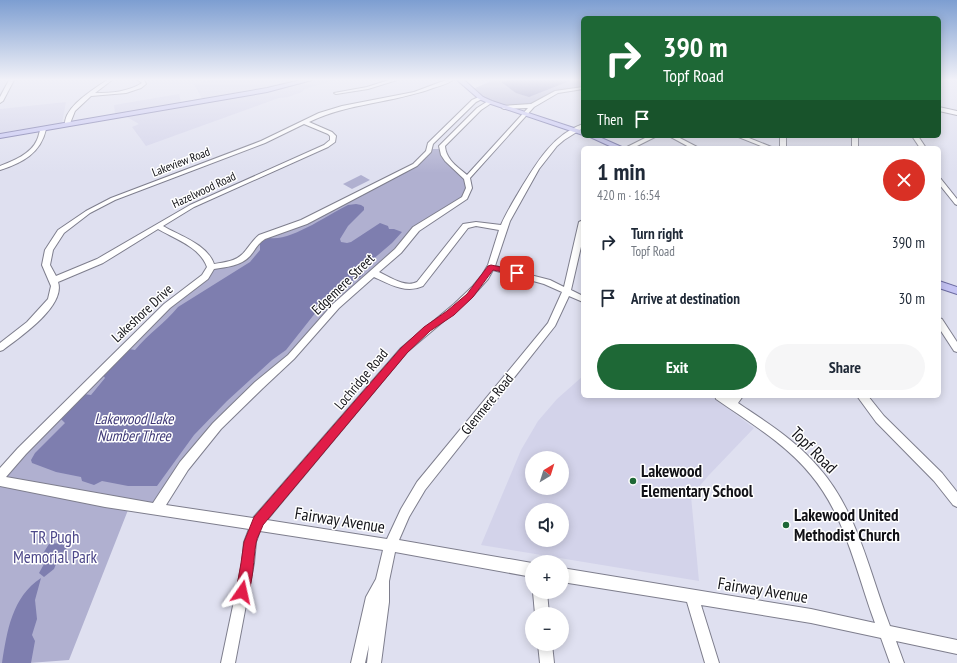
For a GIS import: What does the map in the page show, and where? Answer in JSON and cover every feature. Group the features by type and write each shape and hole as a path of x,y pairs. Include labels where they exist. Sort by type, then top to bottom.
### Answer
{"main road":[{"path":"0,136 144,111"},
{"path":"516,111 580,130"},
{"path":"596,138 615,146"},
{"path":"941,285 957,291"}],"street":[{"path":"67,124 72,111"},
{"name":"Lakeview Road","path":"54,280 46,265 49,250 61,232 83,215 113,199 252,146 331,111"},
{"path":"156,226 204,252 211,261 211,267 230,264 241,259 258,240 268,234 304,222 415,165 425,156 430,144 464,111"},
{"path":"442,149 446,142 477,111"},
{"path":"442,149 451,164 466,178 474,172 529,111"},
{"name":"Hazelwood Road","path":"54,280 100,261 156,226 192,206 326,146 333,141 333,136 330,133 304,122"},
{"path":"0,168 20,159 33,150 39,142 43,129"},
{"name":"Lochridge Road","path":"228,663 248,563 250,542 256,525 263,514 404,350 470,296 491,267 503,228 510,213 542,158 556,142 580,130"},
{"path":"632,146 650,138"},
{"path":"676,138 692,146"},
{"path":"745,138 766,146"},
{"path":"429,148 442,149"},
{"name":"Edgemere Street","path":"156,509 184,466 218,426 259,385 291,356 336,306 398,251 421,225 465,198 469,188 469,183 466,178"},
{"path":"941,183 957,203"},
{"path":"373,273 414,288 420,284 466,226 476,224 503,228"},
{"name":"Glenmere Road","path":"374,663 382,602 382,581 391,546 405,513 421,486 543,336 558,314 567,290 581,230"},
{"name":"Lakeshore Drive","path":"0,476 22,451 171,302 206,277 211,267"},
{"path":"491,267 533,277 567,290 581,298"},
{"path":"0,348 30,324 47,306 54,292 54,280"},
{"path":"941,324 957,349"},
{"path":"864,398 880,419 938,477 957,501"},
{"name":"Topf Road","path":"735,400 798,453 816,472 828,488 847,521 898,663"},
{"name":"Fairway Avenue","path":"0,481 156,509 525,569"},
{"name":"Fairway Avenue","path":"569,576 811,616 957,647"},
{"name":"Glenmere Road","path":"358,663 373,597 382,581"},
{"path":"692,597 712,663"},
{"path":"546,651 547,663"}],"shaded area":[{"path":"0,111 64,111 62,123 0,133"},
{"path":"115,111 132,111 115,114"},
{"path":"161,111 243,111 146,146 132,127 139,124 127,117"},
{"name":"Lakewood Elementary School","path":"581,378 581,398 714,398 754,428 691,496 699,581 569,560 569,555 542,555 481,545 521,450 538,421 557,399"}],"green space":[{"name":"TR Pugh Memorial Park","path":"429,149 442,149 442,152 462,174 469,191 451,207 421,225 306,341 227,415 156,509 130,505 69,660 29,663 0,663 0,477 97,375 211,267 234,263 264,238 293,226 415,165"},
{"path":"361,175 370,180 352,189 343,184"}],"water":[{"name":"Lakewood Lake Number Three","path":"356,204 364,207 364,210 348,226 340,239 341,242 351,242 380,223 388,226 389,229 402,232 392,243 364,267 363,275 358,279 349,282 320,307 286,350 272,360 227,401 194,435 157,486 128,486 102,481 94,485 82,481 81,477 56,472 32,463 31,460 35,453 65,423 59,417 84,394 91,395 105,378 102,374 129,349 135,350 178,307 250,262 260,250 260,241 266,237 285,237 296,233 348,205"},
{"path":"60,543 66,546 67,550 60,554 54,569 44,577 39,573 44,564 42,555 49,544"},
{"path":"41,578 35,600 37,619 32,635 35,641 31,663 2,663 9,627 17,605 31,586"}],"place":[{"name":"Lakewood Elementary School","path":"633,481"},
{"name":"Lakewood United Methodist Church","path":"786,525"}],"route":[{"path":"242,592 248,563 250,542 258,521 404,350 416,338 470,296 491,267 517,273"}]}
